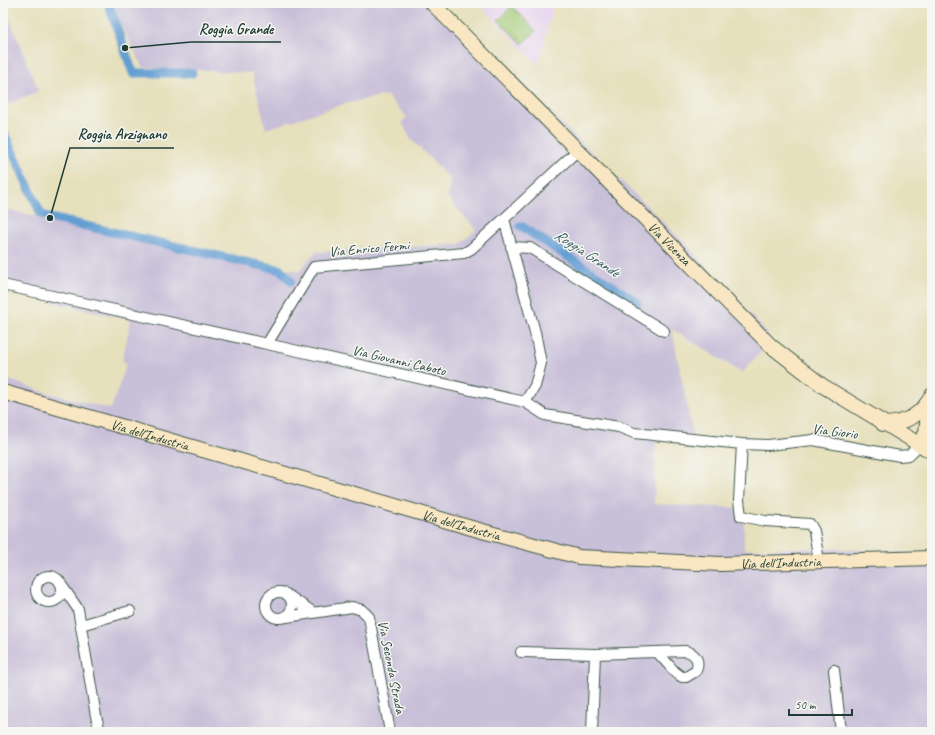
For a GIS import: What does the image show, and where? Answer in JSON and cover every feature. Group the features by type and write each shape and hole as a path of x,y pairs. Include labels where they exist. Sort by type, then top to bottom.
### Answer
{"main road":[{"name":"Via Vicenza","path":"432,3 771,346 823,386 932,452"},
{"name":"Via dell'Industria","path":"3,392 475,529 580,557 720,564 932,558"},
{"path":"904,436 910,420 930,398"},
{"path":"919,445 926,433 930,398"},
{"path":"884,424 896,424 910,420"}],"street":[{"name":"Via Enrico Fermi","path":"267,344 314,267 464,253 471,249 504,220 578,150"},
{"path":"504,220 535,332 541,363 535,386 525,402"},
{"path":"511,247 530,248 664,331"},
{"path":"3,285 267,344"},
{"name":"Via Giovanni Caboto","path":"267,344 525,402 545,415 619,427 634,433"},
{"name":"Via Giorio","path":"634,433 742,444 768,445 813,440 900,456 909,455 919,445"},
{"path":"742,444 739,500 742,516 765,521 810,524 814,531 819,561"},
{"path":"78,609 65,602 49,603 41,600 36,594 38,582 41,579 50,576 58,580 78,609 100,732"},
{"path":"49,603 60,596 62,592 60,583"},
{"path":"288,595 292,603 292,608 287,615 280,618 269,613 266,601 271,594 275,592 288,595 300,605 314,613"},
{"name":"Via Seconda Strada","path":"280,618 352,607 362,610 369,617 390,732"},
{"path":"81,625 130,611"},
{"path":"521,652 595,654 658,652"},
{"path":"592,732 595,654"},
{"path":"834,670 841,732"}],"shaded area":[{"path":"3,3 39,91 3,106"},
{"path":"110,3 433,3 561,123 679,237 762,327 771,340 742,373 672,329 693,436 656,434 654,504 744,508 744,549 821,548 932,554 932,732 3,732 3,378 48,393 111,409 125,368 126,362 122,361 131,320 3,291 3,209 299,271 319,248 316,252 460,244 476,230 448,198 450,179 410,138 402,122 407,117 386,95 344,104 266,129 252,73 143,67"},
{"path":"478,3 554,3 538,65"}],"green space":[{"path":"512,6 536,31 522,44 498,20"}],"waterway":[{"name":"Roggia Grande","path":"108,3 133,73 192,73"},
{"path":"3,131 41,214 50,218 281,270 291,281"},
{"name":"Roggia Grande","path":"521,226 637,302"}],"place":[{"name":"Roggia Grande","path":"125,48"},
{"name":"Roggia Arzignano","path":"50,218"}]}
